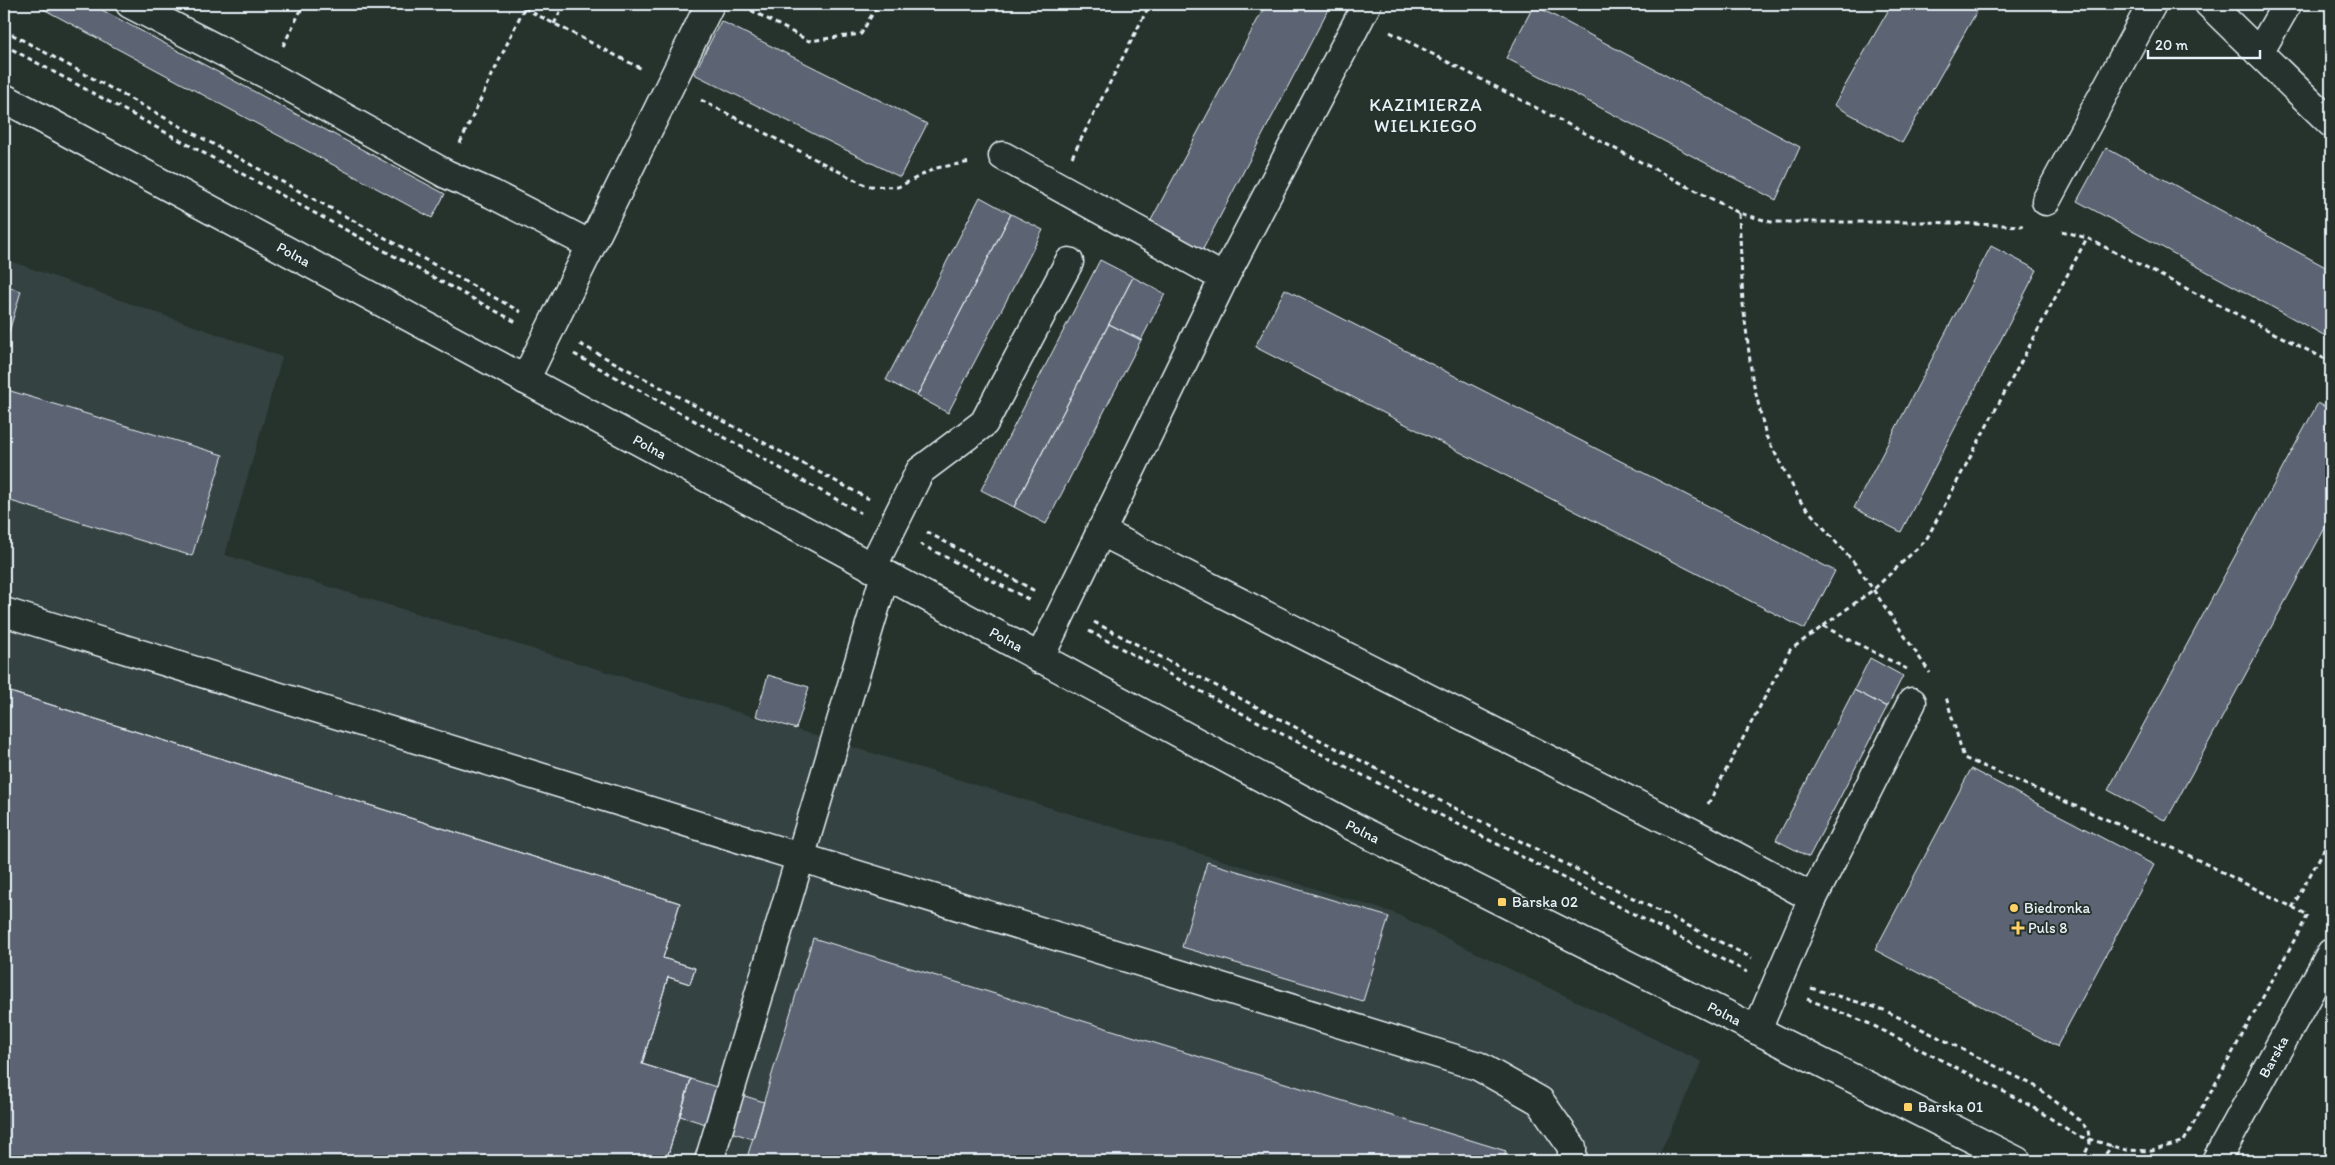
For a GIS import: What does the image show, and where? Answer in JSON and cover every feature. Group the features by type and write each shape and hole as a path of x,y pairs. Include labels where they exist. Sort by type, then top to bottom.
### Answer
{"street":[{"path":"130,4 268,75 446,174 492,194 591,245"},
{"path":"525,380 710,4"},
{"path":"2046,201 2152,4"},
{"path":"2209,4 2331,123"},
{"path":"2259,53 2287,4"},
{"path":"1039,659 1224,278 1364,10"},
{"name":"Polna","path":"4,98 1039,659 1346,823 2017,1161"},
{"path":"1003,156 1224,278"},
{"path":"709,1161 800,858 891,529 920,471 984,424 1069,262"},
{"path":"1100,531 1693,833 1813,898"},
{"path":"4,612 1478,1066 1540,1101 1572,1147 1572,1161"},
{"path":"1757,1030 1813,898 1912,702"},
{"name":"Barska","path":"2216,1161 2331,953"}],"path":[{"path":"268,75 304,4"},
{"path":"516,4 867,186 898,187 936,168 1003,156"},
{"path":"554,24 564,4"},
{"path":"738,4 810,41 861,34 878,4"},
{"path":"1057,185 1150,4"},
{"path":"446,174 524,8"},
{"path":"1364,10 1740,213 1771,222 1926,222 2025,226"},
{"path":"4,45 546,338 891,529 1060,615 1244,715 1775,986 1870,1024 2028,1104 2078,1136 2126,1150 2152,1151 2184,1141 2308,915 2180,851 1964,758 1948,700 1943,693"},
{"path":"1740,213 1743,304 1752,376 1766,436 1801,502 1857,566 1933,677"},
{"path":"2053,230 2087,238 2322,358 2331,358"},
{"path":"1693,833 1790,650 1873,590 1926,540 2087,238"},
{"path":"1823,626 1912,671"},
{"path":"2292,908 2331,838"},
{"path":"2100,1161 2112,1146"}],"shaded area":[{"path":"4,259 282,357 225,555 1394,913 1702,1062 1656,1161 4,1161"}],"building":[{"path":"34,4 91,4 445,194 432,218"},
{"path":"1266,4 1331,4 1202,251 1149,224"},
{"path":"1892,4 1981,4 1902,143 1834,105"},
{"path":"1534,5 1800,147 1776,200 1506,58"},
{"path":"721,21 927,124 900,177 694,74"},
{"path":"2106,148 2331,270 2331,339 2077,201"},
{"path":"980,197 1011,214 917,396 886,380"},
{"path":"1011,214 1043,230 948,413 917,396"},
{"path":"1991,246 2037,270 1901,532 1854,508"},
{"path":"1100,260 1133,277 1014,507 981,490"},
{"path":"1133,277 1165,294 1141,340 1109,324"},
{"path":"4,286 21,291 4,349"},
{"path":"1285,289 1835,571 1805,629 1255,347"},
{"path":"1109,324 1141,340 1046,524 1014,507"},
{"path":"4,389 223,455 192,556 4,499"},
{"path":"2318,403 2331,410 2331,517 2166,821 2108,790"},
{"path":"1870,658 1903,676 1887,707 1854,690"},
{"path":"768,675 809,687 796,729 756,716"},
{"path":"4,690 680,903 663,958 695,968 690,984 668,977 642,1064 691,1079 666,1161 4,1161"},
{"path":"4,690 680,903 663,958 695,968 690,984 668,977 642,1064 691,1079 666,1161 4,1161"},
{"path":"1854,690 1887,707 1809,857 1776,840"},
{"name":"Biedronka","path":"1971,769 2154,865 2058,1047 1875,950"},
{"path":"1207,862 1389,917 1363,1001 1182,947"},
{"path":"813,938 1506,1151 1503,1161 746,1161"},
{"path":"691,1079 764,1102 753,1139 680,1116"}],"place":[{"name":"Barska 02","path":"1502,902"},
{"name":"Biedronka","path":"2014,908"},
{"name":"Puls 8","path":"2018,928"},
{"name":"Barska 01","path":"1908,1107"}],"district":[{"name":"KAZIMIERZA WIELKIEGO","path":"1426,115"}]}
